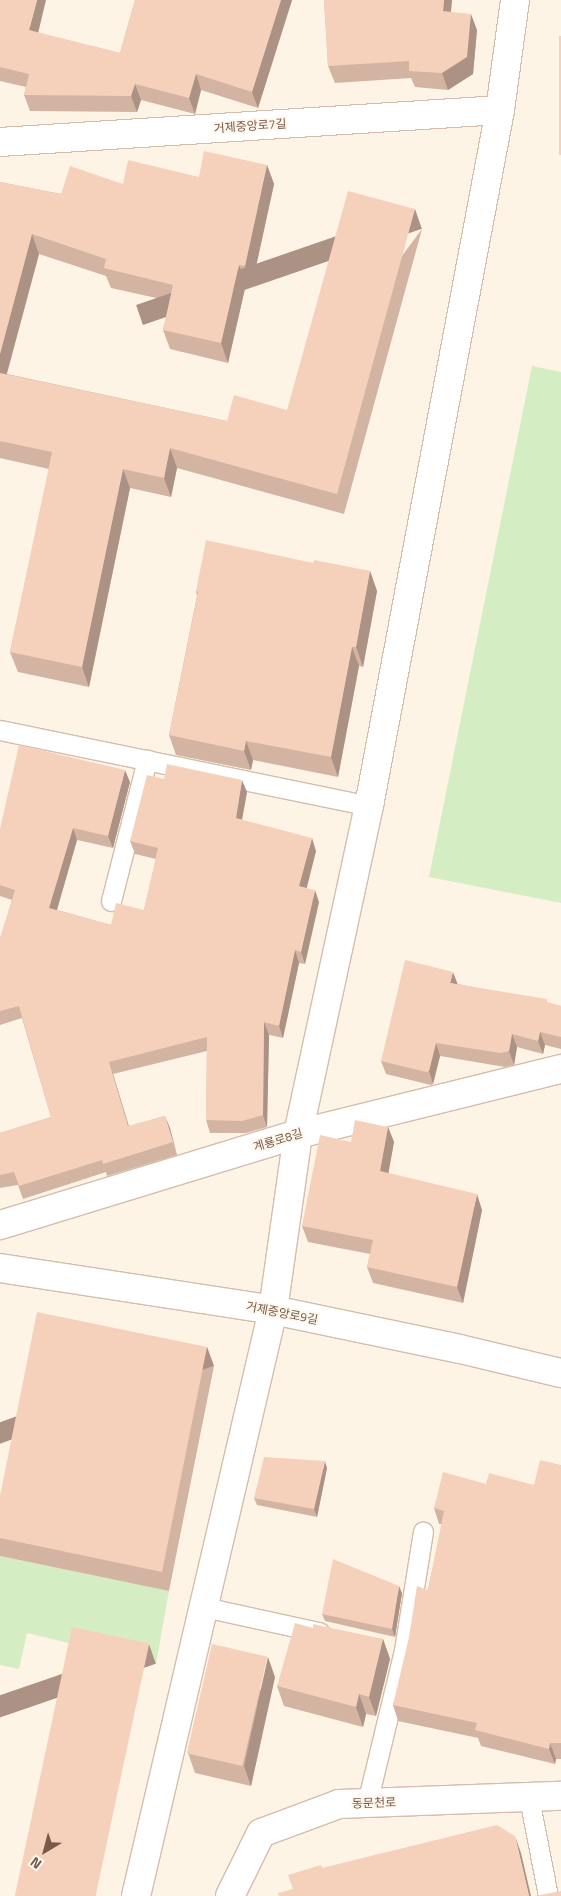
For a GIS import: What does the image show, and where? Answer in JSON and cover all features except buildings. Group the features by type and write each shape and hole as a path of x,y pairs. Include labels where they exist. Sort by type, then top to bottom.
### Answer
{"street":[{"path":"136,1896 273,1310 298,1134 369,806 500,110 515,0"},
{"name":"거제중앙로7길","path":"0,142 500,110"},
{"name":"계룡로8길","path":"0,1226 298,1134 561,1069"},
{"name":"거제중앙로9길","path":"0,1268 273,1310 460,1349 561,1373"},
{"name":"동문천로","path":"230,1896 261,1833 339,1804 529,1798 561,1795"}],"lane":[{"path":"0,730 369,806"},
{"path":"111,901 147,760"},
{"path":"367,1803 404,1650 424,1532"},
{"path":"204,1607 337,1635"},
{"path":"384,1646 404,1650"},
{"path":"529,1798 548,1896"}],"green space":[{"path":"532,366 561,372 561,903 429,877"},
{"path":"0,1556 169,1591 156,1664 27,1633 19,1669 0,1665"}]}
